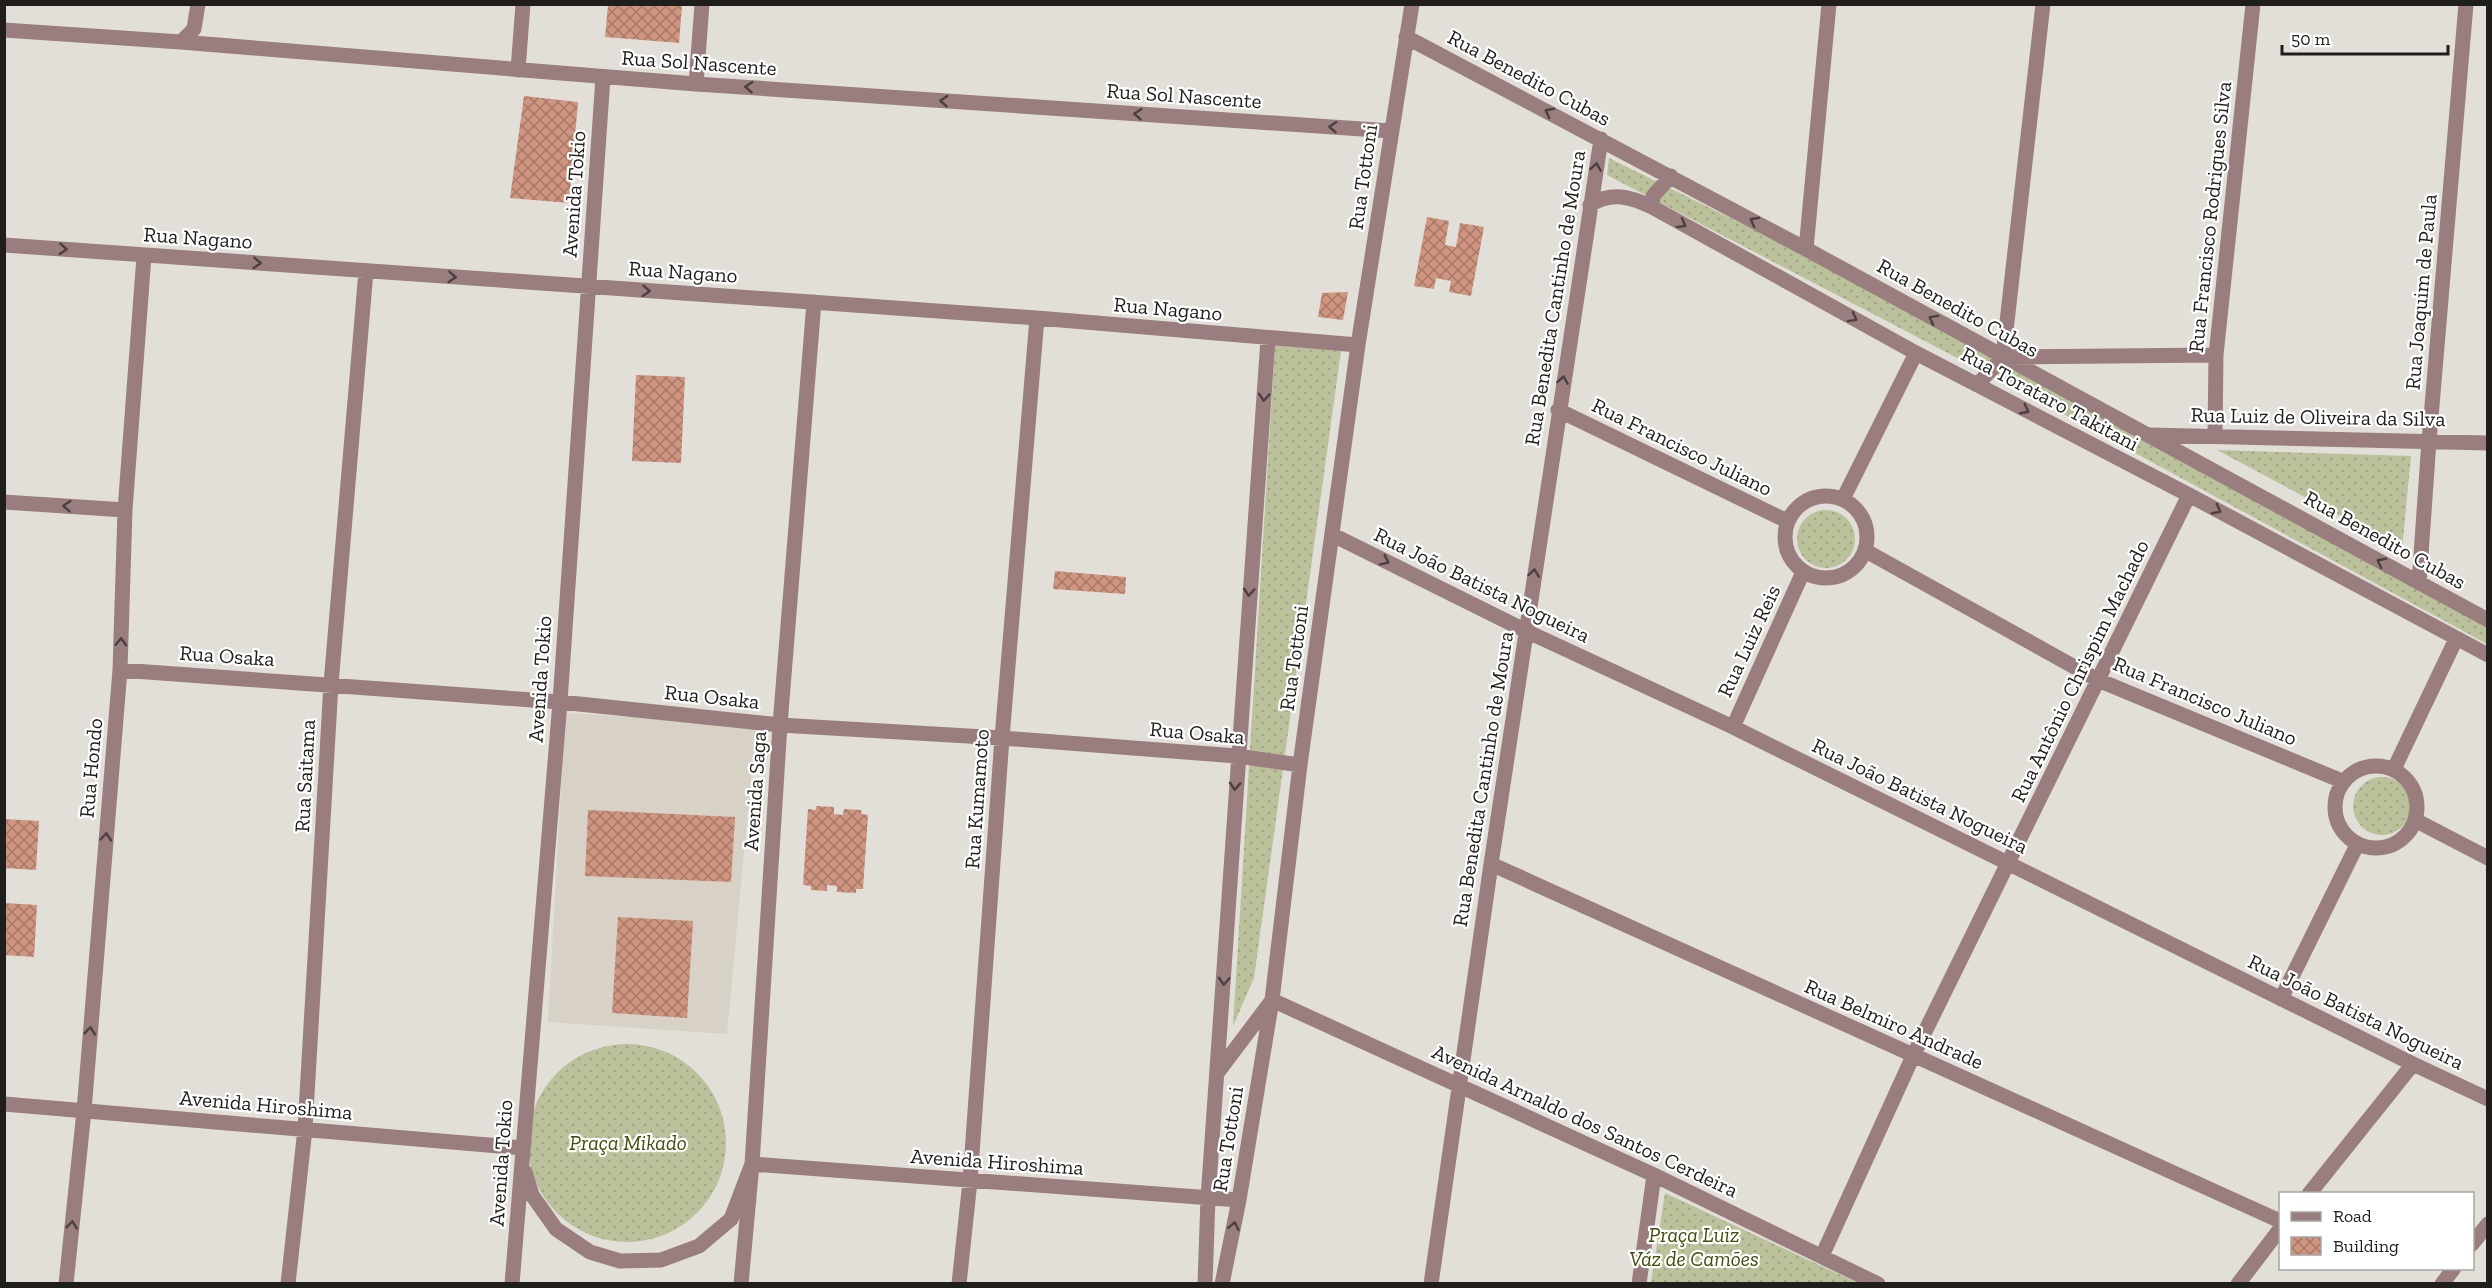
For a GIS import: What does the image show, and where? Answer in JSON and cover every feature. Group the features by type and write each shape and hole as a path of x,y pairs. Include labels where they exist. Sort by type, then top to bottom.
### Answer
{"street":[{"path":"181,42 194,29 198,4"},
{"path":"518,70 523,4"},
{"path":"696,84 702,4"},
{"name":"Rua Tottoni","path":"1222,1284 1239,1200 1272,1000 1300,765 1358,345 1412,4"},
{"path":"1806,249 1829,4"},
{"path":"1977,385 2003,357 2043,4"},
{"name":"Rua Francisco Rodrigues Silva","path":"2215,435 2216,355 2253,4"},
{"name":"Rua Joaquim de Paula","path":"2419,583 2466,4"},
{"name":"Rua Sol Nascente","path":"4,30 181,42 696,84 1391,131"},
{"name":"Rua Benedito Cubas","path":"1406,37 1671,176 2487,620"},
{"name":"Avenida Tokio","path":"512,1284 560,702 603,77"},
{"name":"Rua Benedita Cantinho de Moura","path":"1431,1284 1558,410 1601,139"},
{"path":"1652,207 1653,196 1671,176"},
{"name":"Rua Torataro Takitani","path":"1590,205 1608,196 1622,196 1652,207 1916,353 2189,495 2487,656"},
{"name":"Rua Nagano","path":"4,245 1037,318 1358,345"},
{"name":"Rua Hondo","path":"66,1284 84,1111 120,670 125,510 144,256"},
{"name":"Rua Saitama","path":"288,1284 305,1129 331,684 366,271"},
{"name":"Avenida Saga","path":"741,1284 752,1164 780,725 814,302"},
{"name":"Rua Kumamoto","path":"959,1284 970,1181 1002,738 1037,318"},
{"name":"Rua Tottoni","path":"1205,1284 1208,1198 1237,756 1268,339"},
{"path":"1843,499 1916,353"},
{"path":"2003,357 2216,355"},
{"name":"Rua Francisco Juliano","path":"1558,410 1787,521"},
{"name":"Rua Luiz de Oliveira da Silva","path":"2147,435 2487,443"},
{"name":"Rua Antônio Chrispim Machado","path":"1822,1256 1913,1056 2010,863 2189,495"},
{"path":"1821,496 1843,499 1858,510 1865,523 1868,537 1866,551 1857,566 1845,574 1831,579 1816,578 1803,572 1787,553 1784,539 1787,521 1793,512 1807,500 1821,496"},
{"path":"4,502 125,510"},
{"name":"Rua João Batista Nogueira","path":"1333,535 1526,631 1732,727 2487,1099"},
{"name":"Rua Francisco Juliano","path":"1866,551 2098,680 2343,781"},
{"name":"Rua Luiz Reis","path":"1732,727 1803,572"},
{"path":"2394,769 2456,639"},
{"name":"Rua Osaka","path":"120,670 560,702 780,725 1002,738 1237,756 1300,765"},
{"path":"2371,765 2394,769 2408,779 2415,792 2418,806 2415,820 2406,835 2395,844 2381,848 2358,845 2345,835 2337,822 2334,808 2336,794 2343,781 2357,769 2371,765"},
{"path":"2415,820 2487,858"},
{"path":"2281,999 2358,845"},
{"name":"Rua Belmiro Andrade","path":"1491,864 2279,1221"},
{"path":"1218,1072 1272,1000"},
{"name":"Avenida Arnaldo dos Santos Cerdeira","path":"1272,1000 1654,1175 1878,1284"},
{"path":"2311,1192 2413,1064"},
{"name":"Avenida Hiroshima","path":"4,1104 523,1148"},
{"path":"523,1168 532,1195 556,1228 590,1252 620,1261 661,1260 699,1246 730,1219 752,1164"},
{"name":"Avenida Hiroshima","path":"752,1164 1239,1200"},
{"path":"1639,1284 1654,1175"},
{"path":"2474,1241 2487,1224"},
{"path":"2238,1284 2279,1230"},
{"path":"2442,1284 2453,1270"}],"shaded area":[{"path":"565,713 756,724 727,1034 548,1022"}],"green space":[{"path":"1609,158 1791,248 2487,623 2487,644 2030,396 1607,175"},
{"path":"1275,345 1341,351 1254,978 1233,1026"},
{"path":"2217,450 2411,456 2402,549"},
{"path":"1826,510 1837,512 1847,518 1853,528 1855,539 1853,550 1847,560 1837,566 1826,568 1815,566 1805,560 1799,550 1797,539 1799,528 1805,518 1815,512"},
{"path":"2376,777 2388,777 2403,785 2411,800 2411,812 2403,827 2388,835 2376,835 2361,827 2353,812 2353,800 2361,785"},
{"name":"Praça Mikado","path":"617,1044 637,1044 665,1051 690,1066 704,1080 719,1105 726,1133 726,1153 719,1181 704,1206 690,1220 656,1238 637,1242 617,1242 589,1235 564,1220 550,1206 532,1172 528,1153 528,1133 535,1105 550,1080 564,1066 598,1048"},
{"name":"Praça Luiz Váz de Camões","path":"1665,1193 1858,1283 1651,1283"}],"building":[{"path":"608,5 682,5 679,43 605,37"},
{"path":"524,96 578,102 569,203 510,198"},
{"path":"1427,217 1449,221 1445,245 1456,247 1460,223 1484,227 1471,296 1449,292 1451,281 1436,278 1434,289 1414,286"},
{"path":"1348,292 1343,320 1318,317 1322,293"},
{"path":"636,375 685,377 681,463 632,461"},
{"path":"1055,571 1126,577 1125,594 1053,589"},
{"path":"816,806 834,807 834,814 843,815 844,809 862,810 861,814 868,815 863,889 856,889 856,893 837,892 837,886 827,885 827,891 811,890 811,886 803,885 808,809 816,810"},
{"path":"588,810 735,817 731,882 585,876"},
{"path":"4,819 39,821 36,870 4,868"},
{"path":"4,903 37,905 34,957 4,955"},
{"path":"618,917 693,921 687,1018 612,1013"}]}
